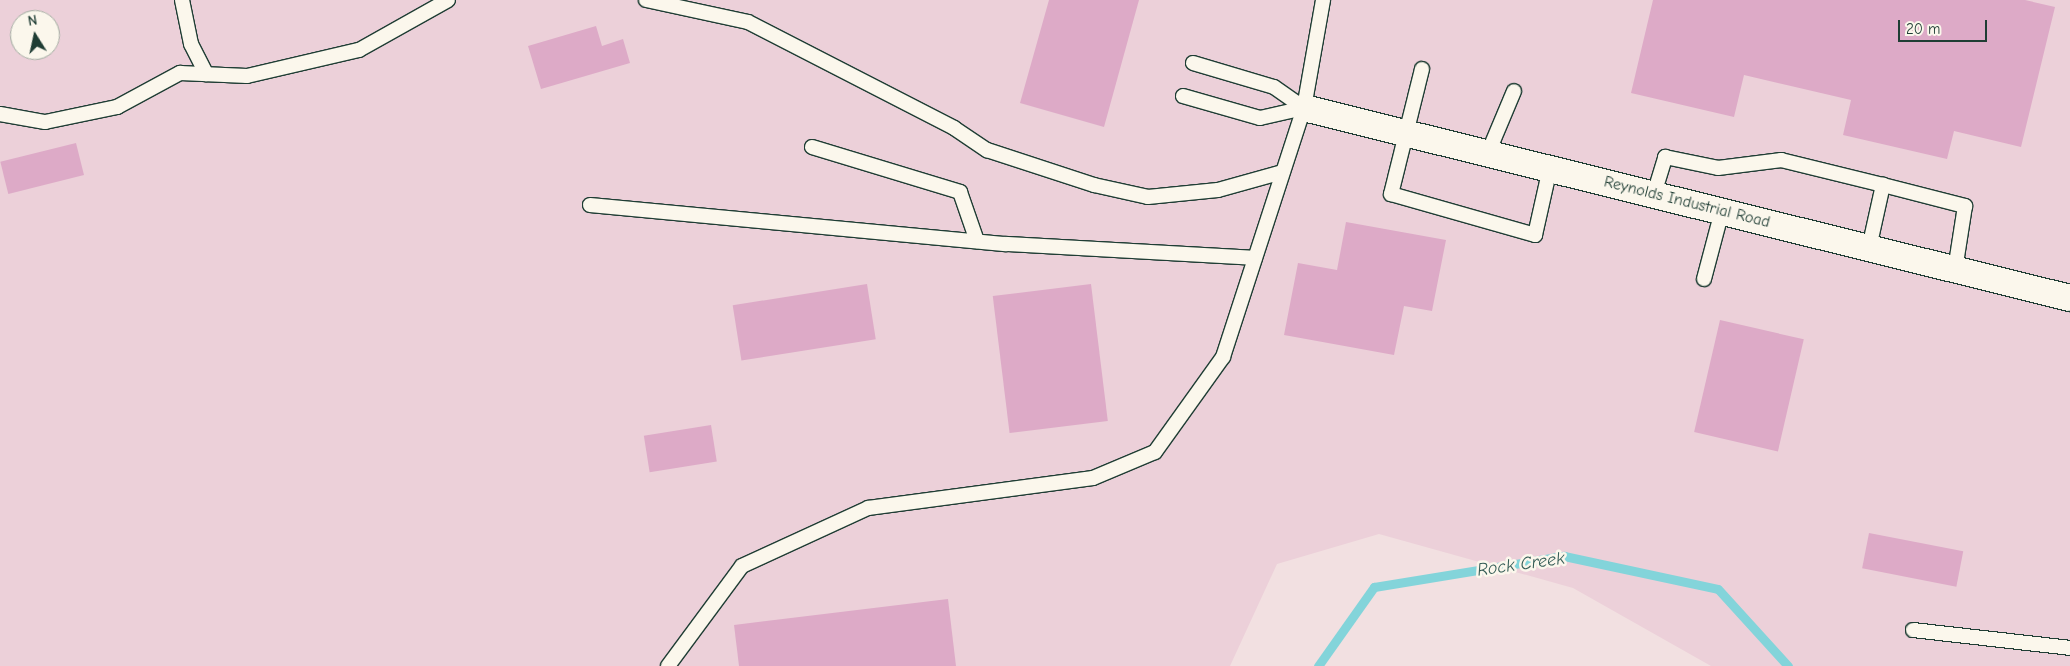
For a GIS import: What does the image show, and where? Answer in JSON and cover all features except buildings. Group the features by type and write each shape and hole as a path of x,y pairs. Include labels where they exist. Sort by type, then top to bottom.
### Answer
{"street":[{"name":"Reynolds Industrial Road","path":"1304,108 2070,298"}],"lane":[{"path":"182,0 191,44 206,74"},
{"path":"0,114 45,122 117,107 180,73 248,76 359,50 448,0"},
{"path":"646,0 748,22 954,128 986,150 1094,185 1148,197 1218,190 1283,172"},
{"path":"668,666 742,566 868,508 1093,478 1155,452 1223,356 1304,108 1323,0"},
{"path":"1193,63 1274,87 1304,108"},
{"path":"1422,68 1408,133 1391,194 1535,234 1550,168"},
{"path":"1488,153 1514,91"},
{"path":"1183,96 1260,118 1304,108"},
{"path":"812,147 960,192 977,241"},
{"path":"1654,194 1665,156 1718,168 1781,160 1883,185 1966,206 1955,270"},
{"path":"1869,248 1883,185"},
{"path":"590,205 977,241 1255,258"},
{"path":"1704,279 1722,211"},
{"path":"1913,630 2070,648"}],"shaded area":[{"path":"0,0 2070,0 2070,666 1711,666 1573,588 1379,534 1277,564 1230,666 0,666"}],"waterway":[{"name":"Rock Creek","path":"1318,666 1374,587 1564,556 1718,589 1788,666"}]}
